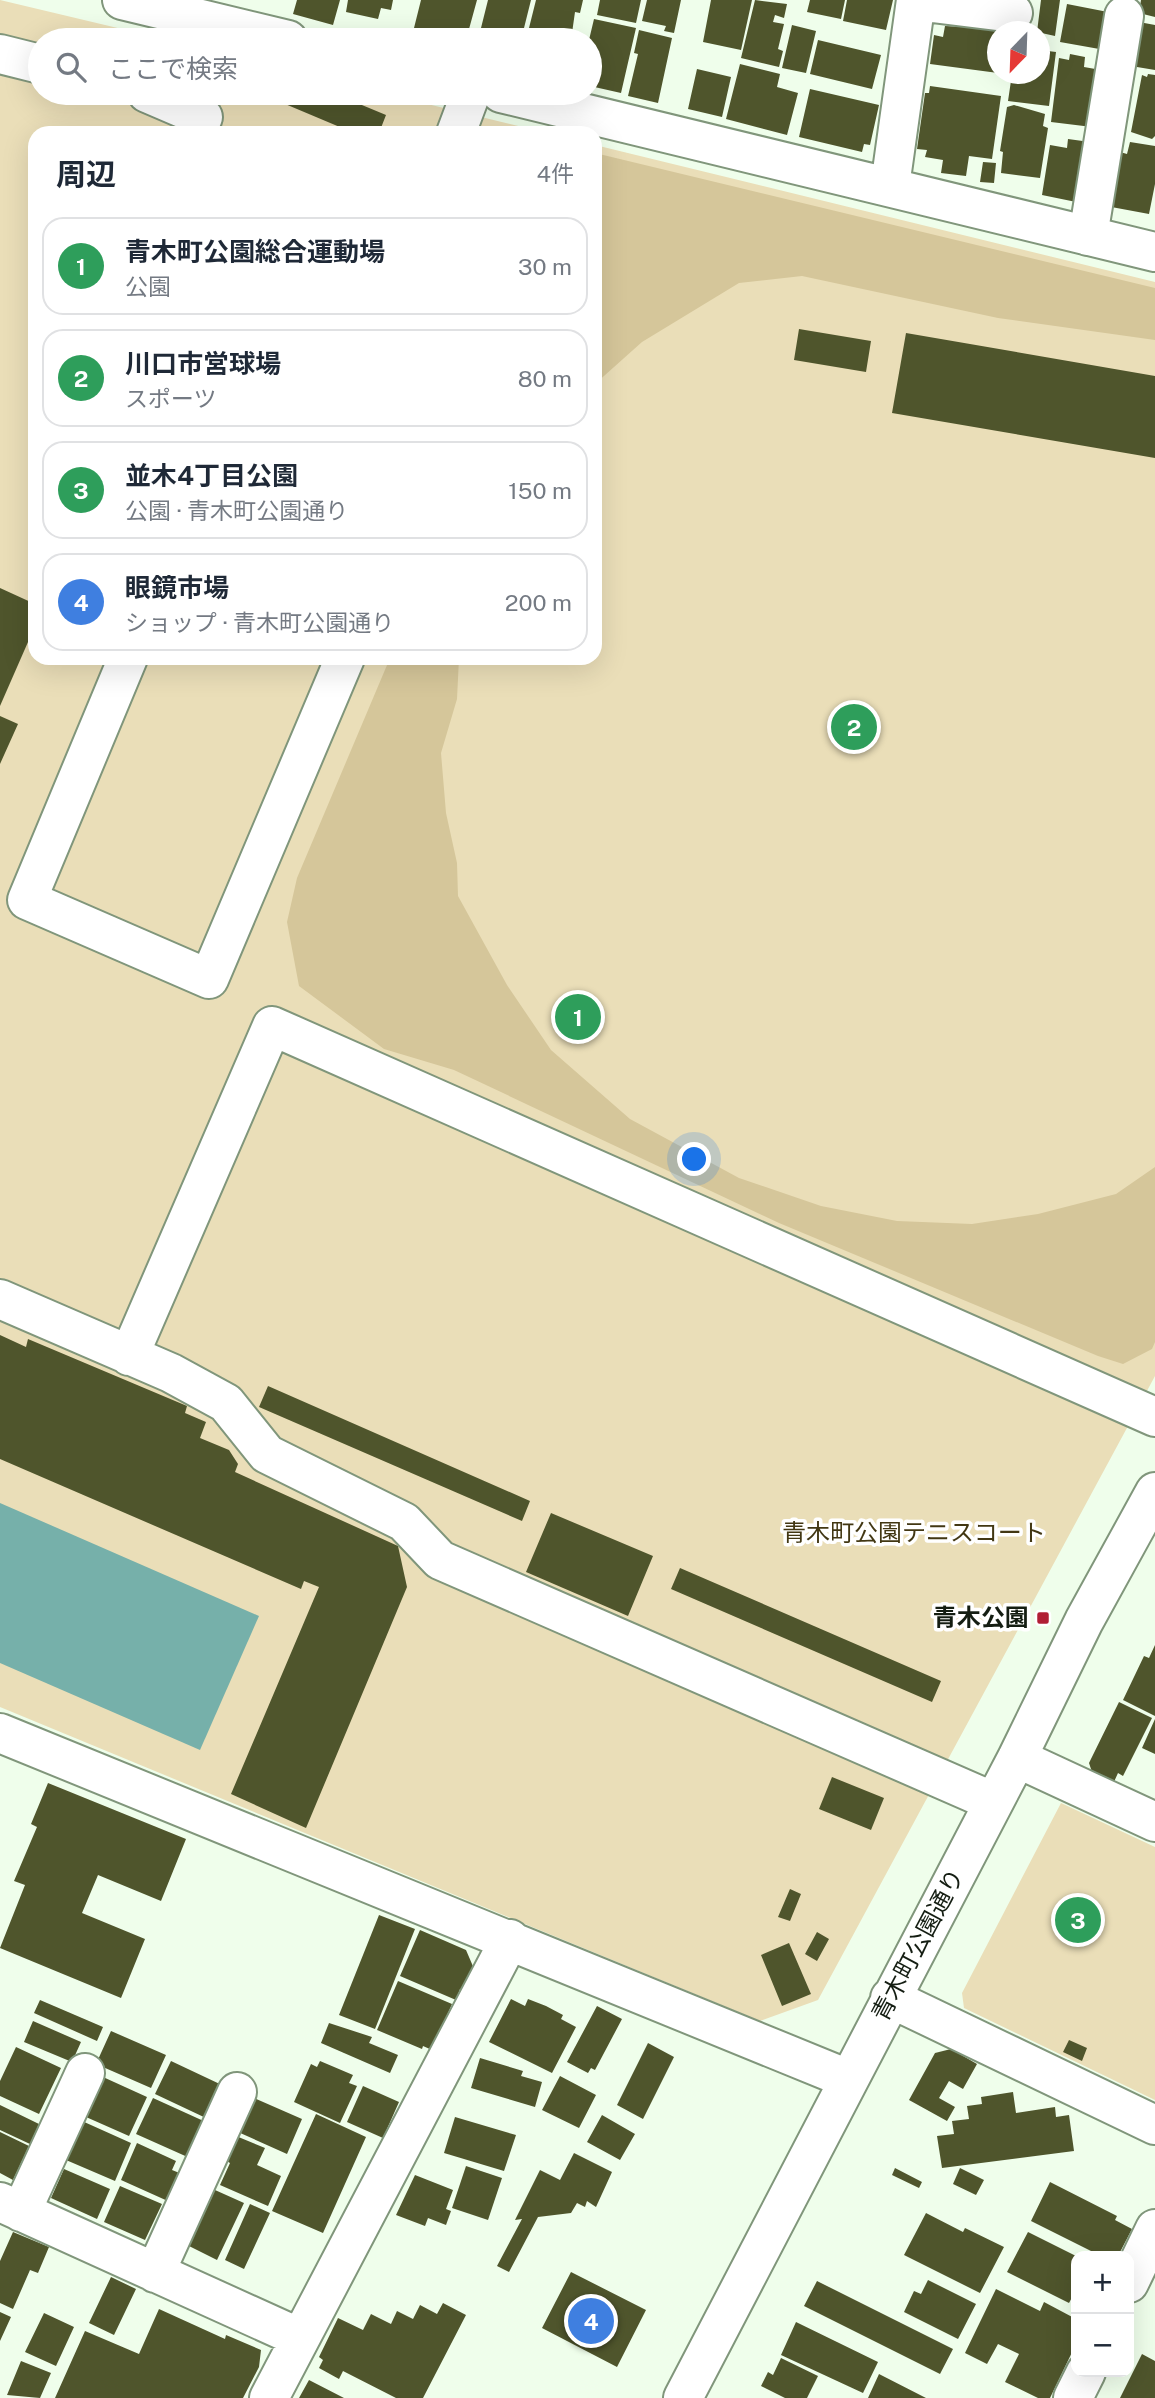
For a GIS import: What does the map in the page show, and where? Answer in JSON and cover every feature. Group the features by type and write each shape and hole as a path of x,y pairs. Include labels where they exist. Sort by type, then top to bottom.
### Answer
{"street":[{"path":"122,0 238,28"},
{"path":"890,186 916,1 1013,13"},
{"path":"1088,236 1124,16"},
{"path":"0,54 28,61"},
{"path":"175,105 203,117 199,126"},
{"path":"459,126 466,105"},
{"path":"551,105 1155,252"},
{"path":"125,665 27,900 209,979 342,665"},
{"path":"129,1356 272,1026 1155,1417"},
{"path":"0,1299 171,1373 226,1403 267,1454 404,1522 440,1560 993,1802"},
{"name":"青木町公園通り","path":"683,2398 1017,1758 1084,1621 1155,1492"},
{"path":"0,1733 848,2079"},
{"path":"1017,1758 1155,1822"},
{"path":"269,2398 510,1939"},
{"path":"890,1998 1155,2125"},
{"path":"85,2073 11,2207 300,2338"},
{"path":"155,2273 237,2092"},
{"path":"1134,2272 1155,2228"},
{"path":"1073,2398 1084,2377"}],"green space":[{"name":"青木町公園テニスコート","path":"0,0 118,28 28,28 28,105 432,105 518,126 28,126 28,665 602,665 602,147 1155,282 1155,1376 818,2000 760,2021 0,1707"},
{"path":"1061,1803 1155,1847 1155,2100 964,2008 962,1993"}],"shaded area":[{"path":"602,155 1155,288 1155,340 998,318 802,276 739,283 642,342 602,378"},
{"path":"387,665 459,665 457,699 441,753 446,813 457,863 458,896 507,985 551,1050 630,1119 739,1178 821,1206 897,1221 972,1224 1038,1214 1116,1194 1155,1167 1155,1342 1152,1349 1123,1364 1098,1356 779,1223 454,1070 384,1049 299,986 287,922 297,878"}],"water":[{"path":"0,1503 259,1616 200,1750 0,1663"}],"building":[{"path":"297,0 340,0 333,25 293,14"},
{"path":"348,0 393,0 391,10 381,8 378,19 346,12"},
{"path":"421,0 477,0 469,28 414,28"},
{"path":"488,0 531,0 524,28 481,28"},
{"path":"536,0 583,0 580,13 575,12 573,28 529,28"},
{"path":"600,0 641,0 636,23 597,15"},
{"path":"647,0 681,0 674,33 664,31 666,26 642,21"},
{"path":"711,0 752,0 741,50 703,42"},
{"path":"755,0 787,4 784,18 775,15 773,22 784,24 778,49 783,51 779,67 741,58"},
{"path":"810,0 845,0 841,19 807,12"},
{"path":"847,0 893,0 886,30 843,21"},
{"path":"1041,0 1060,0 1055,36 1050,35 1050,21 1038,21"},
{"path":"1141,0 1155,0 1155,17 1139,13"},
{"path":"1067,4 1113,13 1105,50 1060,42"},
{"path":"594,19 636,28 621,93 602,89 602,28 592,28"},
{"path":"1139,22 1155,25 1155,70 1131,66"},
{"path":"792,25 816,31 806,73 782,68"},
{"path":"945,26 987,28 987,72 930,64 934,35 943,37"},
{"path":"639,30 672,38 658,103 628,96 638,54 634,53"},
{"path":"818,40 881,55 872,89 810,74"},
{"path":"1050,51 1056,52 1049,106 1008,101 1011,84 1050,84"},
{"path":"1070,54 1085,57 1084,67 1101,70 1092,127 1051,122 1059,58 1069,60"},
{"path":"740,64 780,74 777,87 798,93 787,135 726,119"},
{"path":"697,69 731,77 722,117 688,109"},
{"path":"1148,74 1155,75 1155,136 1152,139 1131,132 1142,75 1147,77"},
{"path":"930,86 1001,96 992,159 969,156 966,176 941,173 943,160 925,157 927,150 917,149 925,93 929,93"},
{"path":"810,89 879,105 870,145 864,144 862,152 799,137"},
{"path":"288,105 362,105 386,115 382,126 337,126"},
{"path":"1014,105 1045,114 1043,126 1048,128 1040,178 1001,173 1003,152 1000,151 1007,107"},
{"path":"1068,139 1090,142 1081,203 1042,195 1050,145 1067,148"},
{"path":"1130,142 1155,146 1155,184 1149,214 1106,206 1120,152 1127,154"},
{"path":"983,162 996,163 994,183 980,182"},
{"path":"799,329 871,341 866,372 794,360"},
{"path":"906,333 1155,376 1155,458 892,413"},
{"path":"0,588 28,601 28,642 0,706"},
{"path":"0,716 18,724 0,764"},
{"path":"0,1335 26,1347 28,1339 187,1406 185,1413 206,1422 200,1438 229,1450 238,1464 235,1472 398,1546 407,1587 306,1828 231,1794 319,1587 304,1581 301,1589 0,1459"},
{"path":"268,1386 530,1501 522,1521 259,1407"},
{"path":"551,1513 653,1556 628,1616 526,1572"},
{"path":"680,1568 941,1681 932,1702 671,1589"},
{"path":"1155,1645 1155,1716 1123,1700 1144,1656 1149,1658"},
{"path":"1119,1702 1152,1718 1123,1776 1118,1773 1113,1784 1093,1775 1089,1763"},
{"path":"1155,1719 1155,1754 1142,1748"},
{"path":"832,1777 884,1798 871,1830 819,1809"},
{"path":"48,1783 186,1839 161,1901 98,1875 82,1913 145,1939 121,1998 0,1948 25,1885 14,1881 37,1827 31,1824"},
{"path":"790,1889 801,1894 790,1921 778,1917"},
{"path":"379,1915 415,1929 375,2029 339,2015"},
{"path":"420,1930 466,1950 475,1971 466,1991 460,1989 456,2000 400,1976"},
{"path":"817,1932 829,1939 817,1961 805,1954"},
{"path":"789,1943 811,1994 782,2006 761,1955"},
{"path":"398,1981 452,2004 432,2050 423,2046 422,2049 377,2030"},
{"path":"511,1999 525,2006 528,1999 546,2006 563,2015 561,2019 576,2027 552,2073 489,2042"},
{"path":"40,2000 103,2027 97,2041 34,2013"},
{"path":"597,2006 622,2019 595,2070 591,2068 588,2073 567,2062"},
{"path":"33,2021 81,2042 72,2062 24,2042"},
{"path":"329,2023 372,2037 369,2043 398,2055 390,2073 321,2043"},
{"path":"111,2031 166,2055 151,2088 96,2064"},
{"path":"1069,2040 1087,2048 1082,2061 1063,2052"},
{"path":"648,2043 674,2057 643,2119 617,2105"},
{"path":"16,2047 61,2068 39,2114 0,2096 0,2081"},
{"path":"951,2049 977,2064 963,2089 949,2081 939,2098 955,2107 947,2121 909,2100 935,2053"},
{"path":"480,2058 523,2071 521,2076 542,2082 535,2107 471,2088"},
{"path":"171,2061 224,2086 208,2119 155,2094"},
{"path":"320,2061 353,2075 349,2083 357,2086 340,2123 294,2102 311,2064 317,2067"},
{"path":"560,2076 596,2095 579,2128 542,2110"},
{"path":"103,2077 147,2097 129,2136 86,2117"},
{"path":"363,2086 399,2102 383,2138 347,2122"},
{"path":"1013,2092 1016,2113 1055,2107 1056,2117 1069,2115 1074,2151 942,2168 937,2136 954,2134 952,2121 969,2119 967,2106 982,2104 981,2097"},
{"path":"153,2098 208,2123 192,2159 136,2134"},
{"path":"254,2098 302,2119 287,2154 238,2132"},
{"path":"0,2105 39,2124 30,2144 0,2130"},
{"path":"316,2114 366,2137 323,2233 272,2211"},
{"path":"602,2115 635,2134 620,2160 587,2142"},
{"path":"455,2117 516,2135 504,2171 444,2153"},
{"path":"82,2121 131,2143 115,2181 66,2160"},
{"path":"0,2132 29,2146 13,2180 0,2173"},
{"path":"236,2136 265,2148 257,2165 281,2176 268,2206 220,2185 230,2163 225,2160"},
{"path":"137,2143 176,2161 172,2170 182,2174 170,2202 121,2180"},
{"path":"574,2153 612,2172 596,2207 587,2201 585,2207 577,2203 571,2213 538,2217 509,2272 497,2266 522,2219 515,2220 540,2170 560,2180"},
{"path":"466,2166 502,2178 488,2220 452,2208"},
{"path":"895,2168 922,2182 919,2188 892,2175"},
{"path":"960,2168 984,2180 976,2195 953,2184"},
{"path":"64,2169 110,2189 97,2219 51,2198"},
{"path":"415,2175 453,2190 446,2209 451,2211 446,2225 428,2218 425,2226 396,2215"},
{"path":"1050,2182 1117,2216 1115,2220 1132,2229 1121,2251 1091,2251 1031,2221"},
{"path":"120,2186 162,2204 145,2240 104,2222"},
{"path":"215,2190 244,2203 217,2260 189,2246"},
{"path":"250,2204 270,2213 244,2269 225,2260"},
{"path":"926,2213 963,2232 965,2228 1004,2247 980,2293 904,2255"},
{"path":"13,2232 49,2247 38,2273 30,2270 13,2309 0,2303 0,2261"},
{"path":"1028,2232 1071,2254 1071,2299 1069,2303 1007,2272"},
{"path":"571,2272 646,2310 617,2367 542,2328"},
{"path":"111,2277 136,2289 114,2335 89,2323"},
{"path":"928,2280 976,2304 958,2339 904,2312 914,2291 921,2294"},
{"path":"817,2281 953,2349 940,2374 804,2306"},
{"path":"996,2289 1040,2311 1044,2302 1071,2316 1071,2354 1050,2398 1038,2398 1005,2382 1019,2354 998,2344 987,2364 965,2353"},
{"path":"443,2303 466,2315 423,2398 396,2398 343,2371 339,2379 319,2368 323,2360 319,2357 338,2318 363,2330 371,2314 391,2324 397,2311 413,2319 420,2305 437,2314"},
{"path":"159,2309 225,2339 226,2335 261,2350 259,2367 243,2398 55,2398 85,2331 139,2354"},
{"path":"0,2312 11,2317 0,2341"},
{"path":"44,2313 74,2327 56,2366 25,2352"},
{"path":"796,2322 878,2362 863,2393 781,2355"},
{"path":"1142,2354 1155,2361 1155,2398 1120,2398 1130,2377 1134,2377 1134,2370"},
{"path":"781,2358 818,2376 807,2398 785,2398 761,2386 768,2372 773,2375"},
{"path":"21,2361 51,2373 40,2398 7,2395"},
{"path":"879,2374 926,2398 868,2398"},
{"path":"309,2380 344,2398 299,2398"}],"place":[{"name":"川口市営球場","path":"854,727"},
{"name":"青木町公園総合運動場","path":"578,1017"},
{"name":"青木公園","path":"1043,1618"},
{"name":"並木4丁目公園","path":"1078,1920"},
{"name":"眼鏡市場","path":"591,2321"}]}
